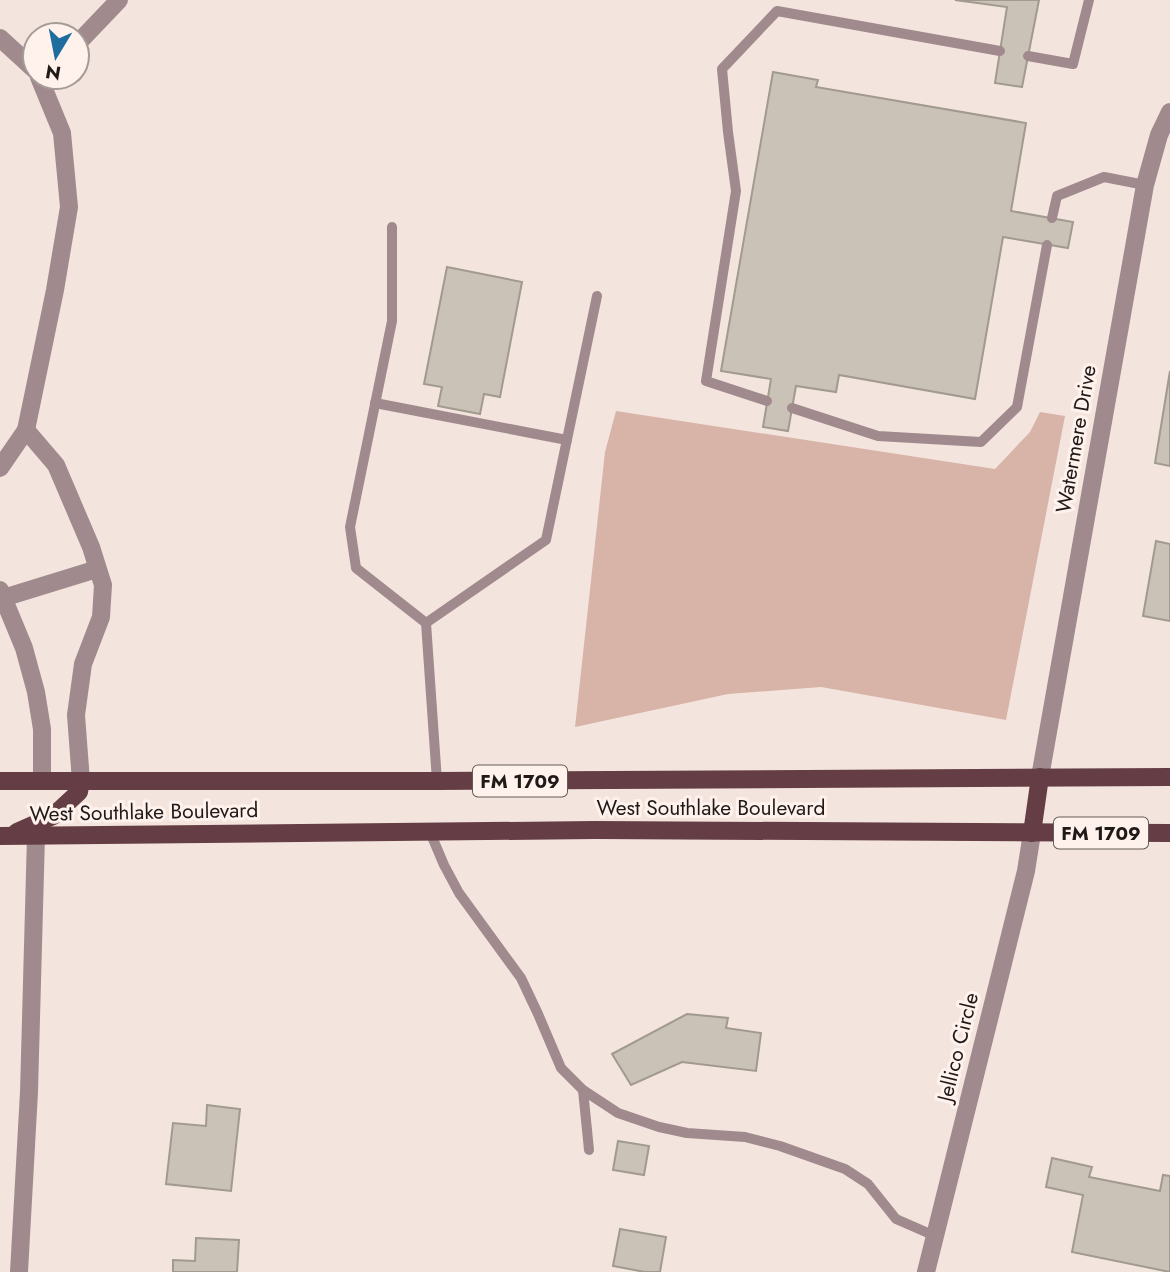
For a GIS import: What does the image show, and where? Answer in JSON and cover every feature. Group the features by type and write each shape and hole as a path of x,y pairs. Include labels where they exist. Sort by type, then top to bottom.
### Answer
{"main road":[{"name":"West Southlake Boulevard","path":"0,781 1170,777"},
{"path":"1032,833 1040,778"},
{"path":"4,836 53,816 79,792 81,781"},
{"name":"West Southlake Boulevard","path":"4,836 621,830 1170,833"}],"street":[{"path":"91,29 119,0"},
{"path":"0,38 21,57"},
{"path":"0,468 26,430 69,207 62,133 45,91"},
{"name":"Watermere Drive","path":"1040,778 1145,185 1159,135 1170,112"},
{"path":"26,430 56,465 91,547 103,585 101,617 83,664 76,715 81,781"},
{"path":"42,781 42,729 36,692 24,648 1,594 97,569"},
{"name":"Jellico Circle","path":"926,1272 1026,871 1032,833"},
{"path":"19,1272 29,1092 36,836"}],"lane":[{"path":"1028,56 1073,64 1089,0"},
{"path":"767,401 706,381 736,191 722,69 778,6 1000,51"},
{"path":"1052,218 1056,195 1104,177 1145,185"},
{"path":"392,227 392,321 350,527 356,568 426,623 437,781"},
{"path":"792,408 878,436 981,442 1017,407 1047,244"},
{"path":"426,623 546,540 597,296"},
{"path":"375,403 567,440"},
{"path":"430,832 460,893 521,978 561,1068 583,1090 618,1113 659,1127 687,1133 745,1137 845,1169 868,1184 896,1219 935,1236"},
{"path":"583,1090 589,1150"}],"shaded area":[{"path":"616,411 995,469 1030,432 1040,412 1065,416 1006,720 821,687 728,694 575,727 605,452"}],"building":[{"path":"955,0 1039,0 1022,87 995,83 1007,7"},
{"path":"773,72 818,80 816,87 1026,123 1011,211 1073,222 1068,248 1003,237 975,399 839,375 836,392 796,386 788,431 763,427 771,379 721,371"},
{"path":"447,267 522,282 500,397 484,394 480,414 438,406 442,387 424,384"},
{"path":"1170,371 1170,466 1155,463"},
{"path":"1156,541 1170,544 1170,621 1143,616"},
{"path":"687,1014 728,1018 726,1028 761,1033 756,1071 682,1062 631,1085 612,1054"},
{"path":"207,1105 240,1109 231,1191 166,1184 173,1123 206,1126"},
{"path":"618,1141 649,1146 644,1175 613,1170"},
{"path":"1052,1158 1092,1167 1089,1177 1160,1191 1163,1175 1170,1176 1170,1272 1072,1252 1083,1195 1046,1187"},
{"path":"620,1229 666,1237 660,1272 613,1266"},
{"path":"196,1238 239,1240 237,1272 173,1272 173,1260 195,1261"}]}
